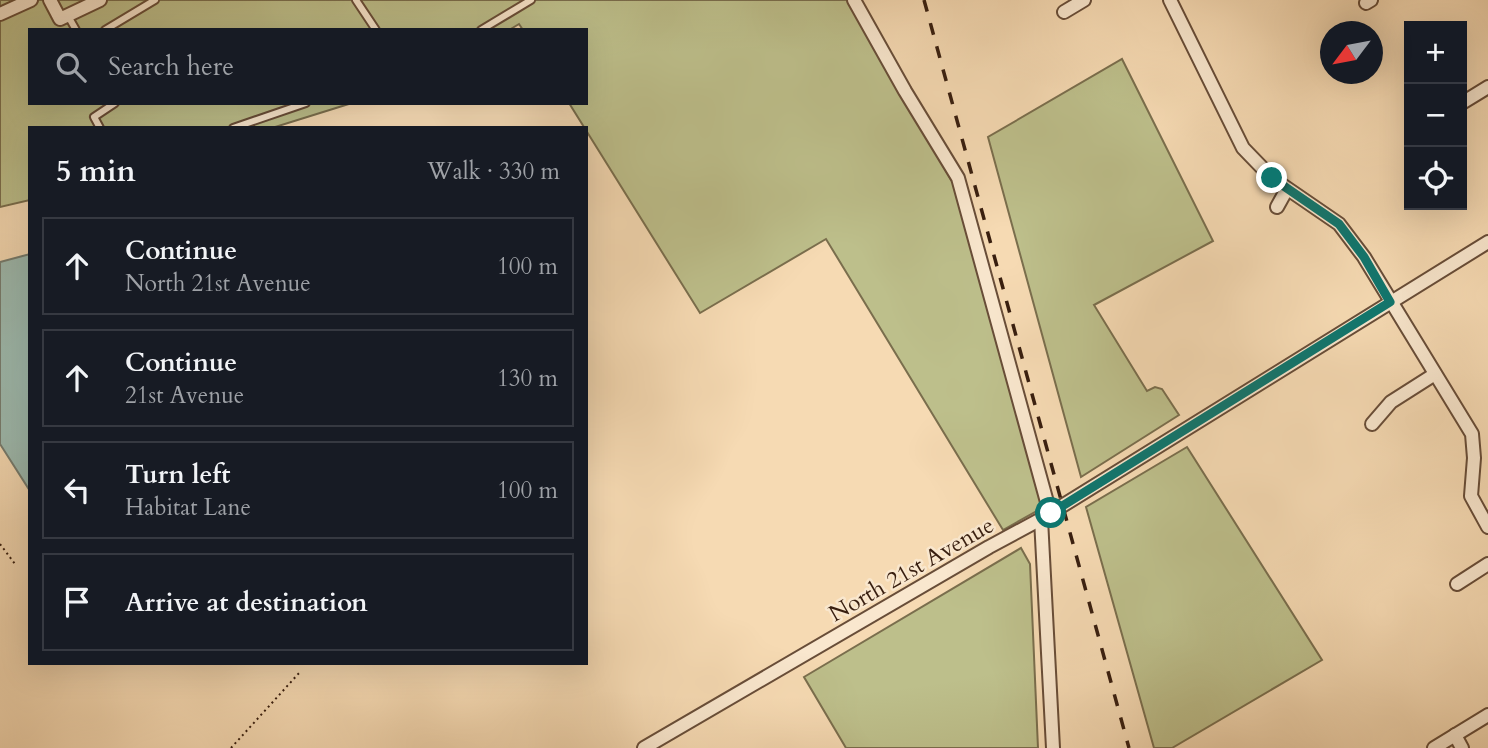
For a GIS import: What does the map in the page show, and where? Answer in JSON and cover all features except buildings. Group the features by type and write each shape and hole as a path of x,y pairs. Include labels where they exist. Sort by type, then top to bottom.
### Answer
{"street":[{"path":"0,14 31,0"},
{"path":"50,0 64,17 98,0"},
{"path":"854,0 958,178 1046,516 1053,748"},
{"path":"1064,12 1084,0"},
{"path":"1170,0 1243,148 1272,178 1339,224 1364,257 1472,434 1474,458 1471,496 1488,527"},
{"path":"1467,100 1488,87"},
{"path":"1277,207 1287,189"},
{"name":"North 21st Avenue","path":"645,748 1046,516 1488,242"},
{"path":"1372,424 1391,402 1435,374"},
{"path":"1457,584 1488,564"},
{"path":"1434,748 1488,715"},
{"path":"1455,735 1462,748"}],"lane":[{"path":"108,28 155,0"},
{"path":"356,0 375,28"},
{"path":"484,28 531,0"},
{"path":"64,17 74,28"},
{"path":"99,126 93,117 112,105"},
{"path":"239,126 300,105"}],"path":[{"path":"0,544 15,564"},
{"path":"231,748 300,672"}],"green space":[{"path":"0,0 847,0 953,183 1044,507 1003,530 826,239 700,313 588,133 588,126 583,126 570,105 588,105 588,28 522,28 519,24 512,28 28,28 28,105 346,105 278,126 28,126 28,200 0,207"},
{"path":"1122,59 1213,241 1094,305 1147,391 1155,387 1162,389 1179,415 1081,477 988,137"},
{"path":"1187,447 1322,660 1172,748 1154,748 1086,507"},
{"path":"1021,548 1030,564 1038,748 846,748 804,677"}],"shaded area":[{"path":"28,255 28,488 0,444 0,262"}],"railway":[{"path":"924,0 1129,748"}],"route":[{"path":"1051,513 1390,302 1364,257 1339,224 1272,178"}]}
